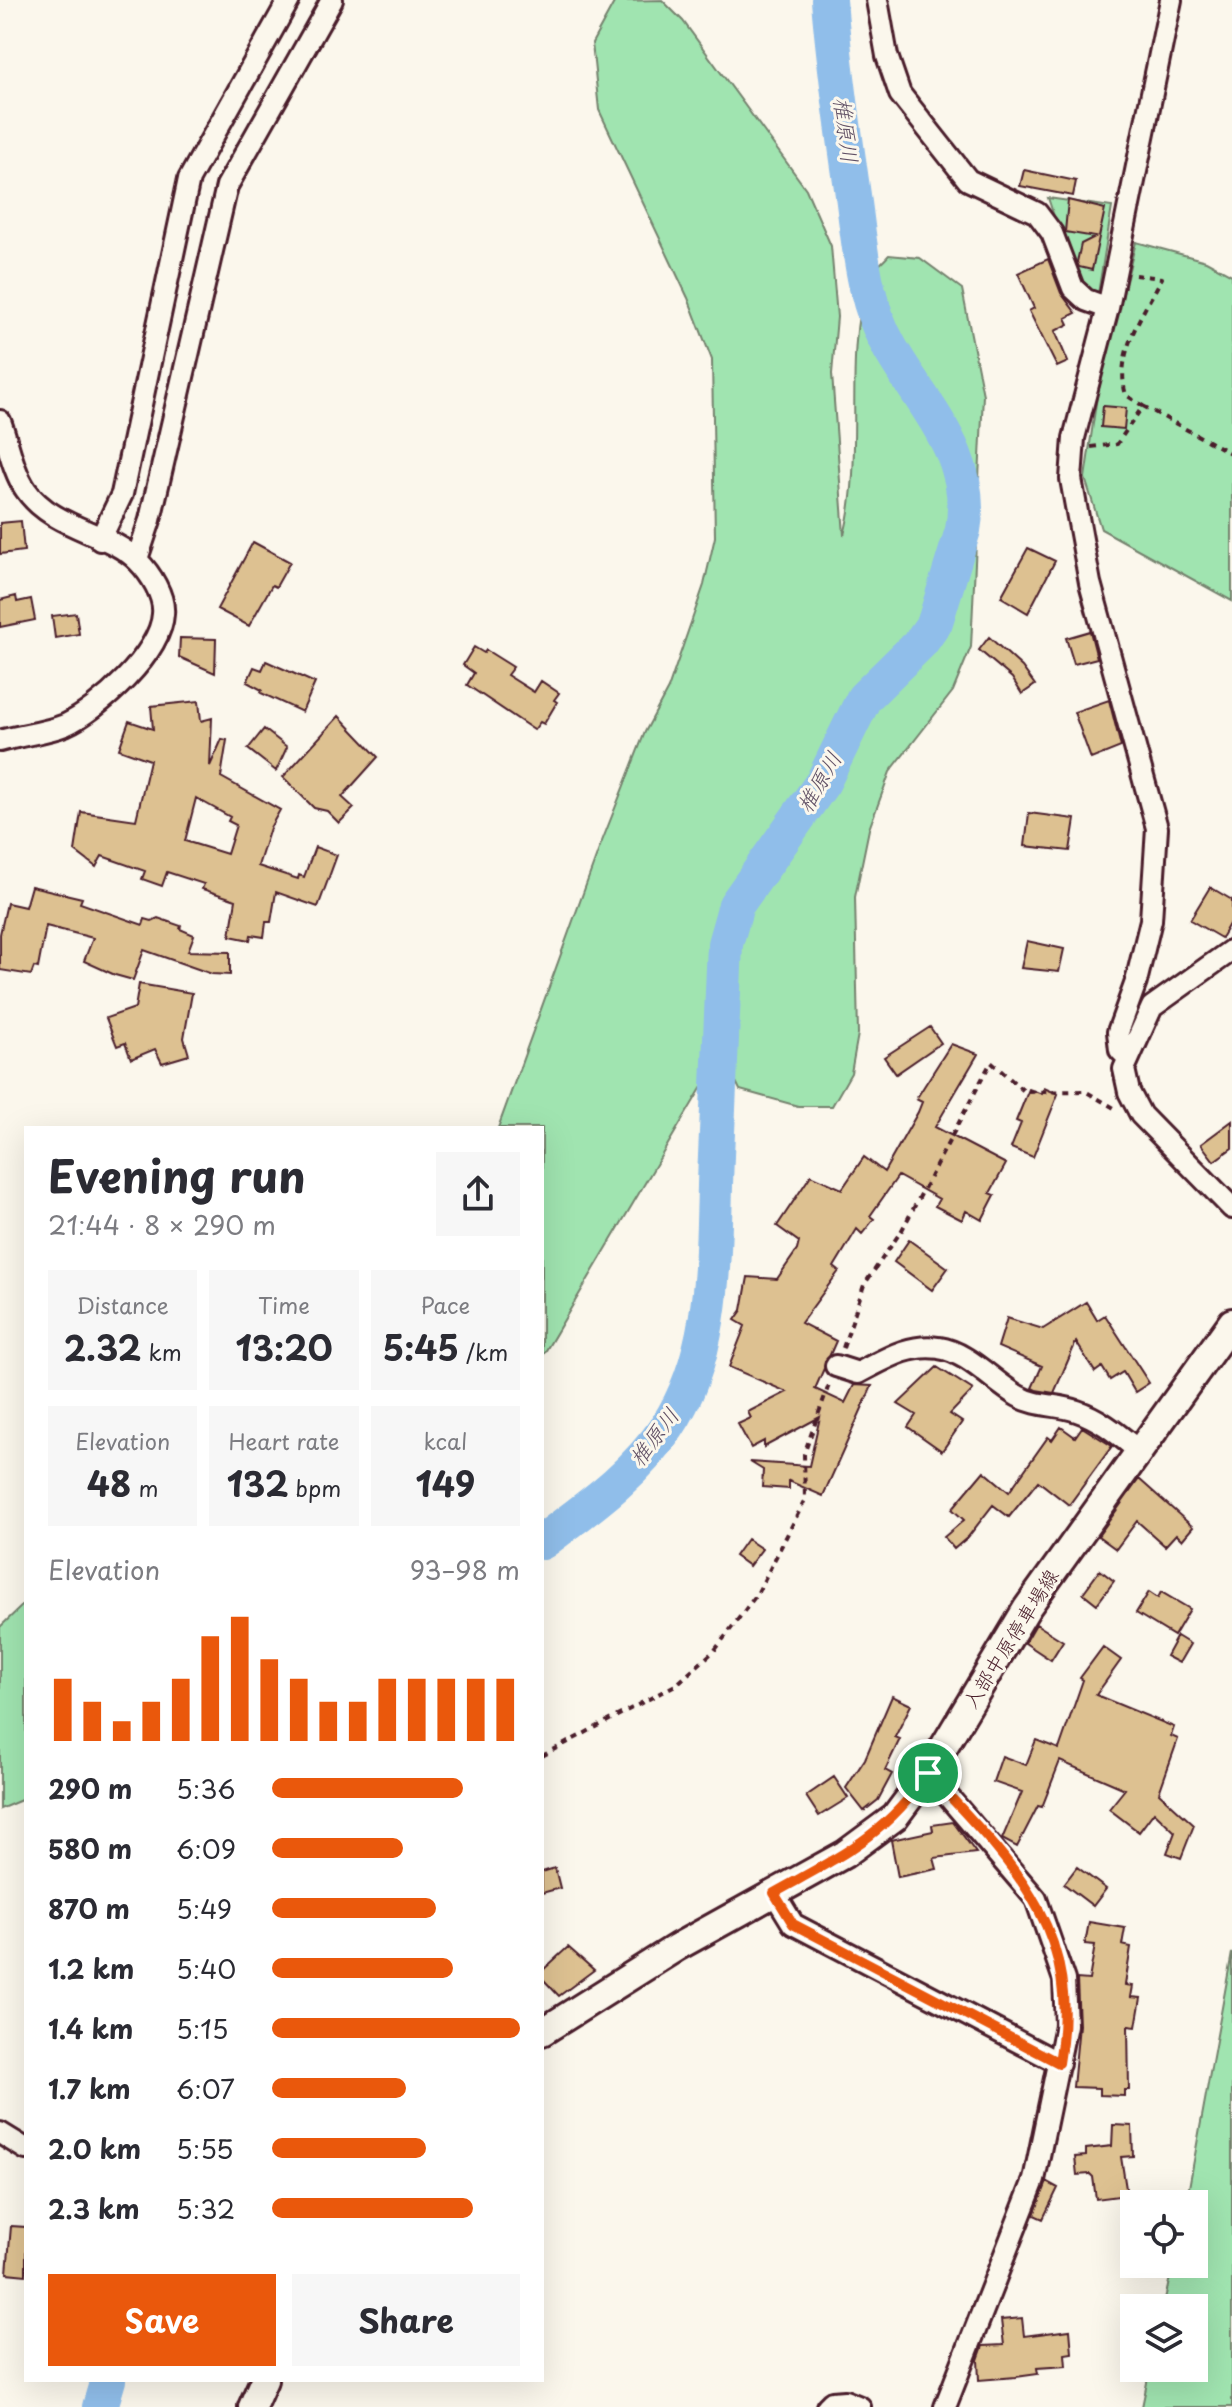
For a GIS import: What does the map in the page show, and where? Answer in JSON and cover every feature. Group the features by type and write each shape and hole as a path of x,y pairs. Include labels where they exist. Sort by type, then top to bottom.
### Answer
{"main road":[{"name":"入部中原停車場線","path":"544,2031 677,1947 875,1834 895,1817 928,1773 1027,1608 1232,1322"},
{"path":"252,2407 263,2382"}],"street":[{"path":"100,540 122,494 189,179 289,0"},
{"path":"137,559 150,520 227,186 332,0"},
{"path":"877,0 887,56 900,94 968,180 1037,213 1052,233 1073,288 1086,300 1108,308"},
{"path":"1128,1058 1120,1050 1118,1032 1136,982 1151,920 1157,828 1090,583 1071,479 1074,438 1108,308 1171,0"},
{"path":"0,421 25,489 54,516 137,559 158,589 164,614 157,638 133,670 101,702 64,725 0,741"},
{"path":"1232,950 1152,1007 1124,1069 1129,1092 1141,1115 1232,1208"},
{"path":"836,1366 858,1373 906,1350 941,1348 954,1352 1018,1397 1037,1405 1075,1410 1104,1423 1139,1451"},
{"path":"928,1773 1036,1899 1064,1980 1066,2025 1034,2180 945,2407"},
{"path":"774,1893 793,1924 1059,2063"},
{"path":"0,2133 24,2148"},
{"path":"827,2407 832,2402 845,2401 860,2407"}],"path":[{"path":"1128,274 1162,278 1130,338 1121,380 1126,395 1232,454"},
{"path":"1090,447 1117,444 1143,406"},
{"path":"544,1755 677,1684 715,1650 757,1594 805,1500 804,1454 864,1285 902,1230 991,1062 1025,1092 1085,1091 1128,1117 1141,1115"}],"green space":[{"path":"662,0 683,21 806,189 831,246 837,317 832,374 844,535 853,473 856,343 866,283 889,255 920,258 962,289 983,395 971,647 953,691 890,772 869,829 855,897 858,1034 851,1073 832,1106 798,1106 740,1090 722,1053 544,1354 544,1126 499,1126 599,849 645,732 668,689 704,585 715,537 712,360 688,298 599,110 592,43 615,1"},
{"path":"1048,198 1112,207 1098,294 1080,280 1073,267"},
{"path":"1136,242 1206,261 1232,275 1232,601 1101,529 1085,478 1097,396"},
{"path":"24,1604 24,1799 0,1809 0,1627"},
{"path":"1232,1953 1232,2407 1142,2407 1147,2382 1208,2382 1208,2294 1166,2294 1170,2278 1208,2278 1208,2190 1189,2190"}],"building":[{"path":"1024,170 1076,181 1073,196 1020,186"},
{"path":"1068,200 1105,209 1092,270 1079,267 1077,262 1081,244 1095,237 1065,232"},
{"path":"1048,259 1061,293 1076,313 1066,318 1069,324 1055,331 1068,362 1057,367 1029,311 1034,308 1018,273"},
{"path":"1103,406 1126,408 1124,429 1101,427"},
{"path":"21,521 24,551 0,554 0,523"},
{"path":"253,542 290,562 276,587 272,585 249,626 217,609"},
{"path":"1028,548 1055,561 1028,613 1001,597"},
{"path":"16,596 17,602 31,599 35,620 0,627 0,600"},
{"path":"76,613 79,634 55,638 52,616"},
{"path":"1090,631 1097,658 1074,664 1066,638"},
{"path":"989,637 1022,667 1035,685 1022,694 1012,678 979,650"},
{"path":"180,638 216,639 215,673 179,657"},
{"path":"474,647 484,653 486,650 513,667 507,675 534,692 541,681 559,693 544,724 540,722 534,730 467,685 474,673 463,665"},
{"path":"266,661 315,683 302,712 261,693 262,690 247,682 254,667 262,670"},
{"path":"1109,700 1121,747 1091,759 1074,712"},
{"path":"199,701 201,721 212,718 210,766 222,739 227,740 221,777 280,810 270,828 258,866 298,879 299,875 304,877 315,847 337,855 318,907 276,892 271,922 266,922 264,937 251,935 250,940 230,936 236,900 202,889 204,884 167,872 162,886 142,879 145,871 102,856 96,867 75,851 81,812 136,820 150,760 119,749 129,721 153,729 151,706","holes":["196,798 230,817 228,821 236,825 227,854 185,841"]},
{"path":"339,716 378,757 342,797 354,808 339,823 327,811 314,808 283,777"},
{"path":"264,729 287,747 276,771 248,749"},
{"path":"1029,813 1075,819 1070,851 1025,846"},
{"path":"31,886 82,898 80,903 143,925 145,919 152,921 158,918 181,926 180,929 194,935 188,951 230,952 230,975 212,974 144,950 133,980 84,961 93,938 46,926 38,968 34,967 31,975 0,970 0,934 7,903 25,907"},
{"path":"1210,887 1232,900 1232,919 1221,938 1190,920"},
{"path":"1027,941 1064,949 1059,972 1021,968"},
{"path":"139,984 192,993 184,1038 189,1055 162,1063 155,1049 131,1059 125,1043 117,1046 106,1018 135,1008"},
{"path":"930,1027 941,1043 896,1074 884,1057"},
{"path":"951,1044 978,1054 935,1127 1006,1164 990,1193 995,1195 982,1220 966,1211 962,1220 935,1206 939,1199 898,1176 870,1216 874,1219 862,1234 857,1229 834,1267 839,1271 801,1323 836,1341 815,1389 845,1403 854,1385 872,1386 823,1496 789,1481 789,1489 762,1487 763,1470 750,1462 809,1466 820,1417 764,1447 764,1441 751,1448 738,1424 751,1418 748,1412 787,1392 729,1367 745,1326 735,1320 742,1310 748,1277 777,1279 797,1250 799,1242 777,1226 811,1175 842,1189 864,1157 884,1172 918,1112 922,1102 916,1099"},
{"path":"1044,1088 1058,1094 1033,1157 1011,1148 1021,1123 1016,1121 1029,1089 1042,1094"},
{"path":"1232,1121 1232,1148 1214,1161 1201,1144"},
{"path":"909,1240 948,1268 932,1290 894,1262"},
{"path":"1086,1302 1097,1320 1105,1315 1149,1383 1135,1392 1123,1372 1110,1380 1102,1367 1095,1372 1076,1342 1054,1393 1036,1390 1032,1388 1042,1366 998,1347 1007,1318 1043,1329"},
{"path":"937,1367 973,1390 950,1414 962,1422 942,1451 908,1427 916,1415 898,1404"},
{"path":"1061,1427 1075,1437 1082,1427 1112,1446 1069,1505 1038,1481 1009,1517 993,1505 968,1537 954,1549 944,1537 964,1520 952,1509 984,1471 1009,1492 1048,1437 1052,1440"},
{"path":"1139,1479 1193,1527 1182,1540 1176,1534 1165,1546 1137,1521 1116,1549 1098,1536"},
{"path":"747,1539 762,1549 749,1566 735,1556"},
{"path":"1100,1570 1114,1581 1097,1604 1083,1593"},
{"path":"1149,1592 1158,1598 1161,1592 1190,1609 1174,1636 1136,1613"},
{"path":"1036,1624 1063,1641 1051,1660 1025,1643"},
{"path":"1177,1636 1190,1644 1179,1663 1166,1656"},
{"path":"1103,1647 1121,1660 1096,1695 1174,1727 1171,1736 1178,1739 1159,1793 1194,1825 1181,1858 1167,1853 1175,1832 1154,1812 1139,1832 1109,1809 1125,1789 1060,1761 1042,1807 1038,1806 1017,1847 1002,1839 1022,1792 993,1782 1002,1756 1026,1765 1036,1740 1059,1749 1083,1680 1080,1678"},
{"path":"892,1696 911,1705 895,1737 900,1739 885,1770 892,1774 878,1800 864,1811 846,1788 865,1759"},
{"path":"834,1777 848,1798 819,1816 806,1796"},
{"path":"953,1822 976,1853 934,1858 937,1869 898,1877 891,1840 933,1831 932,1825"},
{"path":"1077,1867 1106,1889 1093,1906 1064,1884"},
{"path":"555,1868 560,1888 544,1892 544,1871"},
{"path":"1089,1922 1125,1928 1122,1945 1131,1947 1125,1985 1133,1986 1131,1997 1141,1998 1136,2027 1128,2026 1129,2090 1124,2090 1124,2096 1099,2095 1099,2088 1073,2087 1079,2025 1077,1979 1089,1980 1095,1945 1085,1944"},
{"path":"568,1947 594,1970 559,1996 544,1980 544,1969"},
{"path":"1113,2125 1132,2126 1133,2156 1121,2157 1126,2190 1120,2190 1120,2196 1096,2199 1093,2177 1090,2174 1077,2175 1075,2157 1086,2156 1086,2149 1112,2146"},
{"path":"1047,2182 1058,2188 1043,2219 1034,2215"},
{"path":"11,2226 24,2227 24,2275 7,2273"},
{"path":"1022,2318 1024,2336 1070,2330 1072,2353 1065,2354 1066,2366 1037,2368 1038,2374 979,2380 978,2360 983,2346 1004,2345 1001,2320"}],"waterway":[{"name":"椎原川","path":"544,1540 609,1490 640,1460 667,1427 684,1397 696,1365 710,1296 725,944 736,905 823,782 864,698 921,642 935,622 963,530 965,504 962,479 954,456 944,433 890,348 873,310 860,250 829,0"},
{"name":"椎原川","path":"100,2407 107,2382"}],"route":[{"path":"928,1773 970,1818 1036,1899 1064,1980 1066,2025 1059,2063 793,1924 774,1893 875,1834 910,1800 928,1773"}]}
